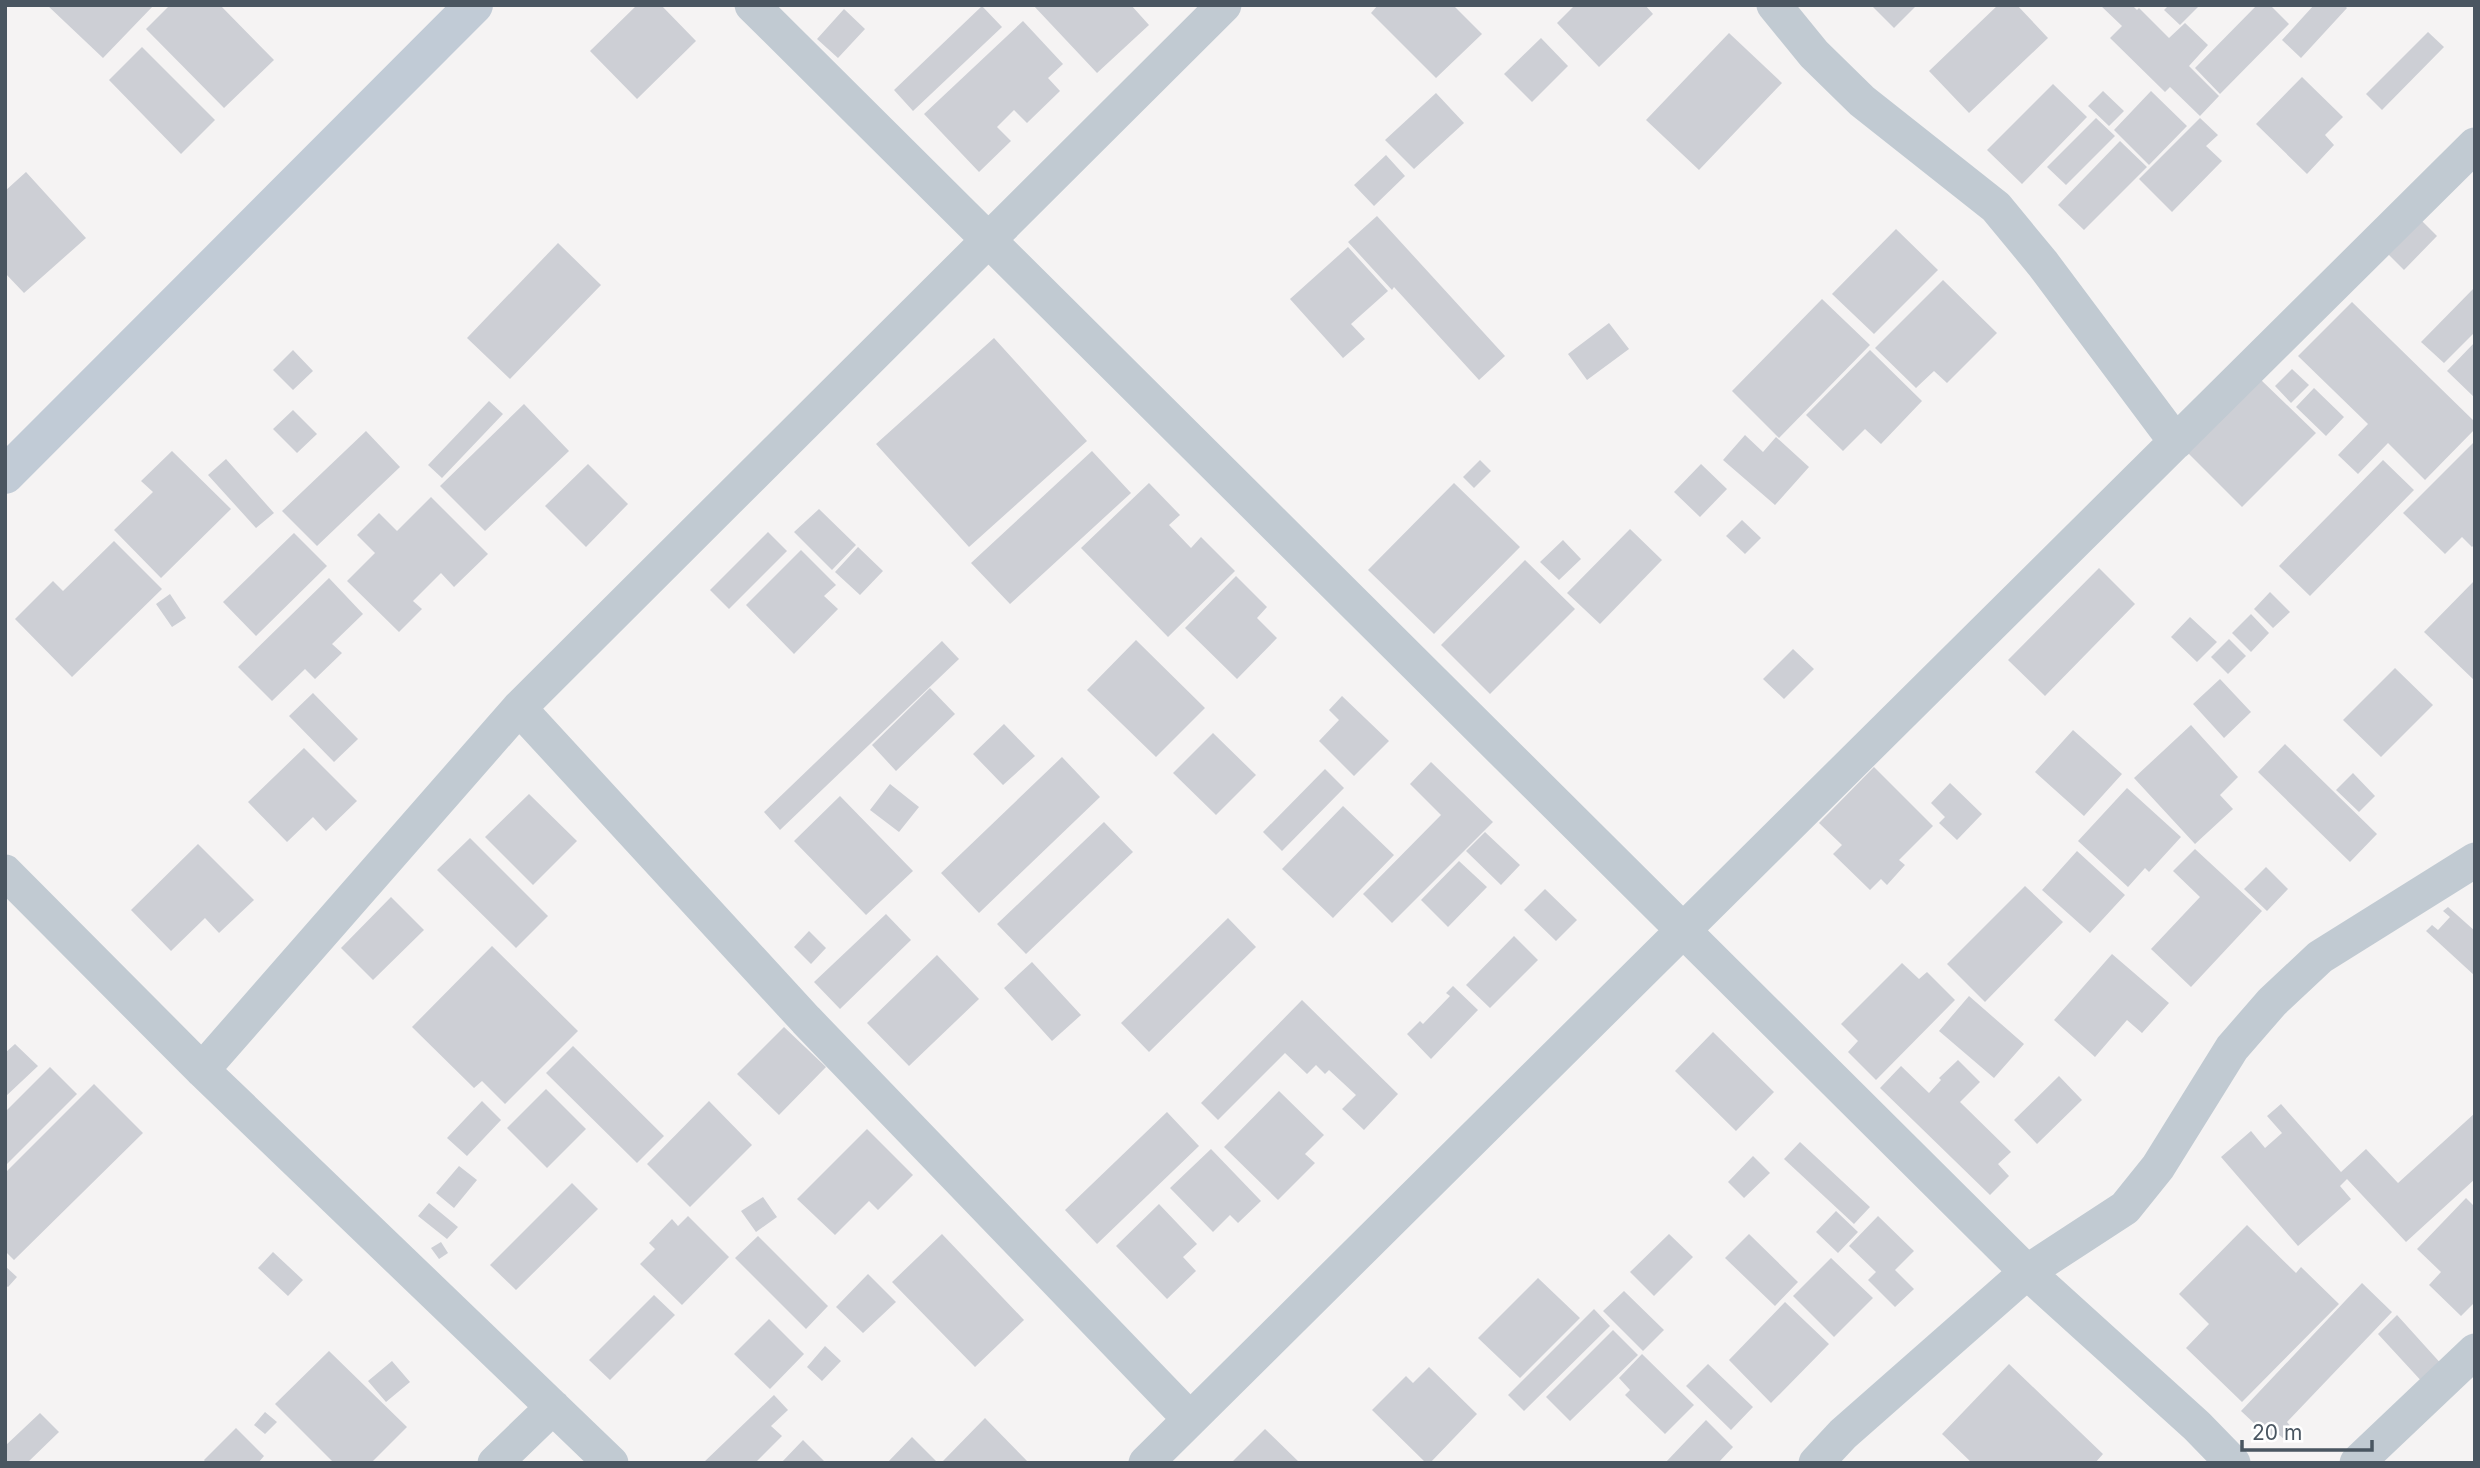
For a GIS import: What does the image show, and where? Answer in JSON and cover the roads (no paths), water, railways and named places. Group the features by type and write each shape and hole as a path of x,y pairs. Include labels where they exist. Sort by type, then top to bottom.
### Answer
{"street":[{"path":"5,475 474,5"},
{"path":"752,5 2027,1272 2197,1426 2233,1463"},
{"path":"202,1070 519,708 1224,5"},
{"path":"1774,5 1814,54 1862,100 1996,207 2043,264 2176,442"},
{"path":"1146,1463 2475,145"},
{"path":"519,708 806,1020 1191,1419"},
{"path":"1816,1463 1843,1434 2027,1272 2126,1208 2158,1167 2232,1048 2272,1002 2320,957 2475,860"},
{"path":"5,873 202,1070 611,1463"},
{"path":"2357,1463 2475,1351"},
{"path":"495,1463 553,1407"}]}
